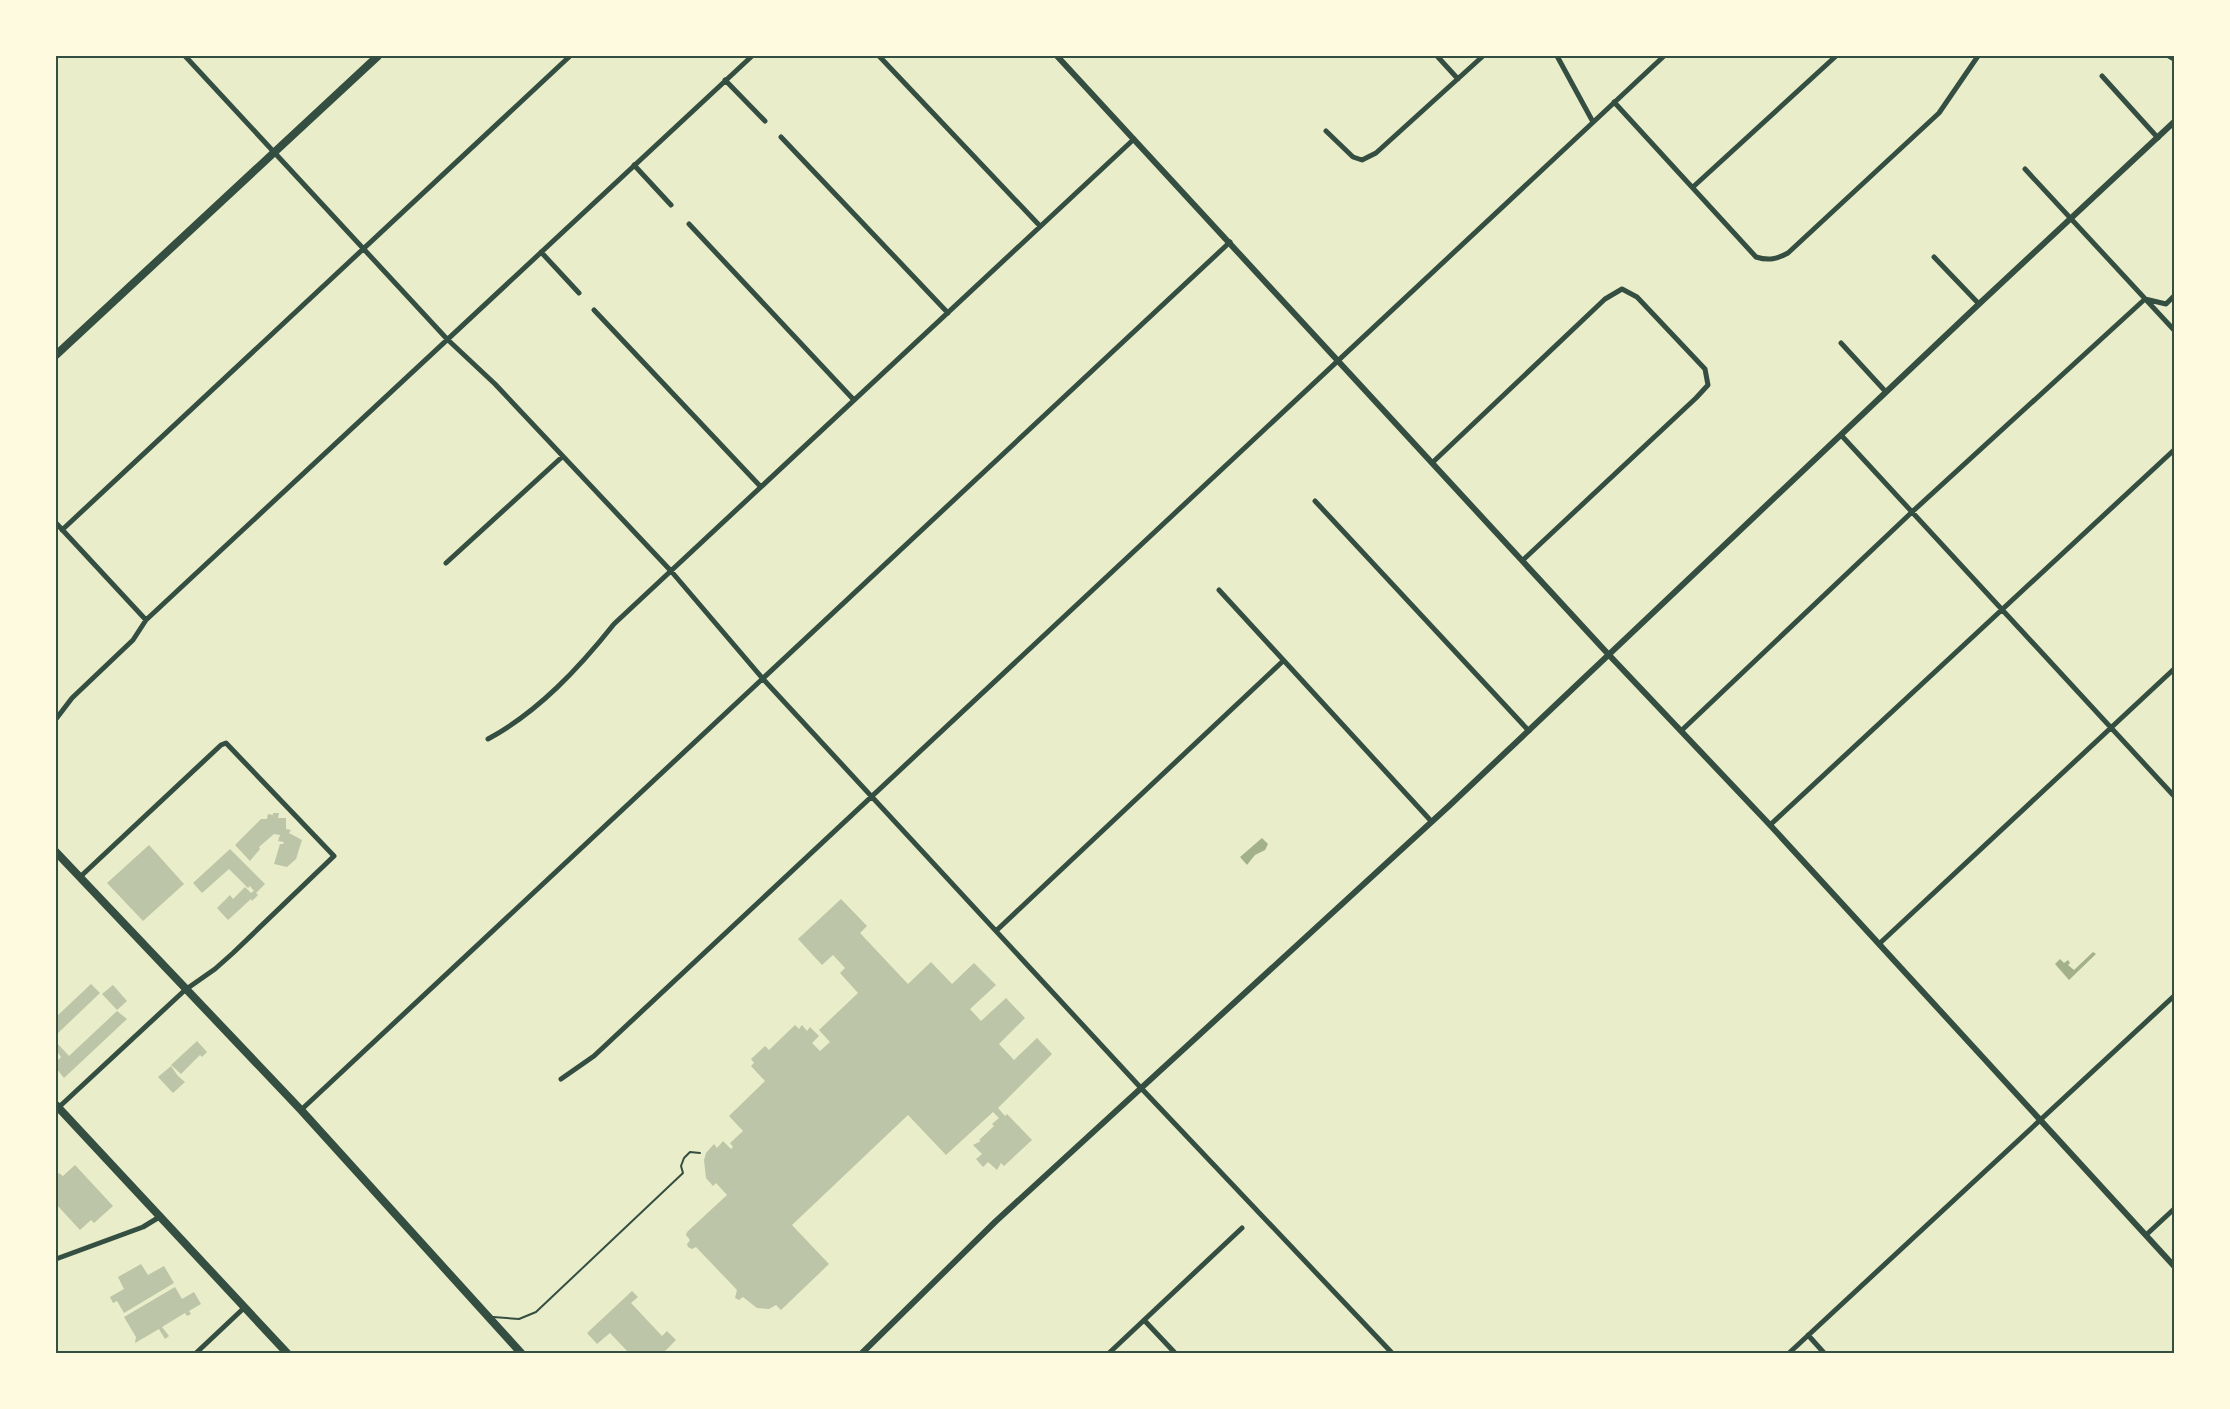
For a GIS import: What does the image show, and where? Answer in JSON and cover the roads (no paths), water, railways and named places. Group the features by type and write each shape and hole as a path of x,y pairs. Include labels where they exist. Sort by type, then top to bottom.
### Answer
{"main road":[{"path":"56,355 378,56"},
{"path":"56,852 301,1110 522,1353"},
{"path":"57,1106 288,1353"}],"street":[{"path":"185,56 447,339 495,384 671,571 763,678 1142,1088 1393,1353"},
{"path":"62,530 570,56"},
{"path":"56,719 72,698 137,636 146,620 752,56"},
{"path":"879,56 1040,226"},
{"path":"1057,56 1609,655 1770,825 2175,1266"},
{"path":"1437,56 1458,79"},
{"path":"1326,131 1353,157 1362,160 1376,153 1483,56"},
{"path":"1557,56 1593,122"},
{"path":"561,1078 594,1056 1664,56"},
{"path":"1693,187 1836,56"},
{"path":"1614,102 1756,256 1766,260 1779,258 1788,253 1939,113 1978,56"},
{"path":"2169,56 2175,59"},
{"path":"2102,76 2158,138"},
{"path":"725,80 765,121"},
{"path":"861,1353 957,1258 1432,822 1979,304 2175,122"},
{"path":"781,137 948,313"},
{"path":"488,739 515,724 568,676 587,658 614,624 1134,139"},
{"path":"634,165 671,205"},
{"path":"2025,169 2175,330"},
{"path":"689,224 853,399"},
{"path":"301,1110 1230,242"},
{"path":"541,252 579,293"},
{"path":"1934,257 1979,304"},
{"path":"1433,462 1605,299 1622,290 1637,297 1705,369 1708,385 1696,398 1522,560"},
{"path":"2145,299 2166,304 2175,296"},
{"path":"1681,731 1912,512 2145,299"},
{"path":"594,310 760,486"},
{"path":"1841,343 1886,392"},
{"path":"1841,435 2175,795"},
{"path":"1770,825 2175,450"},
{"path":"446,562 562,457"},
{"path":"1315,501 1529,731"},
{"path":"56,523 146,620"},
{"path":"1219,590 1432,822"},
{"path":"996,930 1284,661"},
{"path":"1879,944 2175,669"},
{"path":"57,1106 185,990 233,953 334,856 226,743 221,745 80,878"},
{"path":"1788,1353 2175,996"},
{"path":"2146,1235 2175,1209"},
{"path":"56,1259 143,1227 160,1216"},
{"path":"1108,1353 1242,1228"},
{"path":"195,1353 245,1307"},
{"path":"1144,1320 1176,1353"},
{"path":"1808,1335 1825,1353"}],"lane":[{"path":"488,1316 519,1319 536,1312 683,1173 681,1166 684,1158 690,1152 700,1153"}]}
